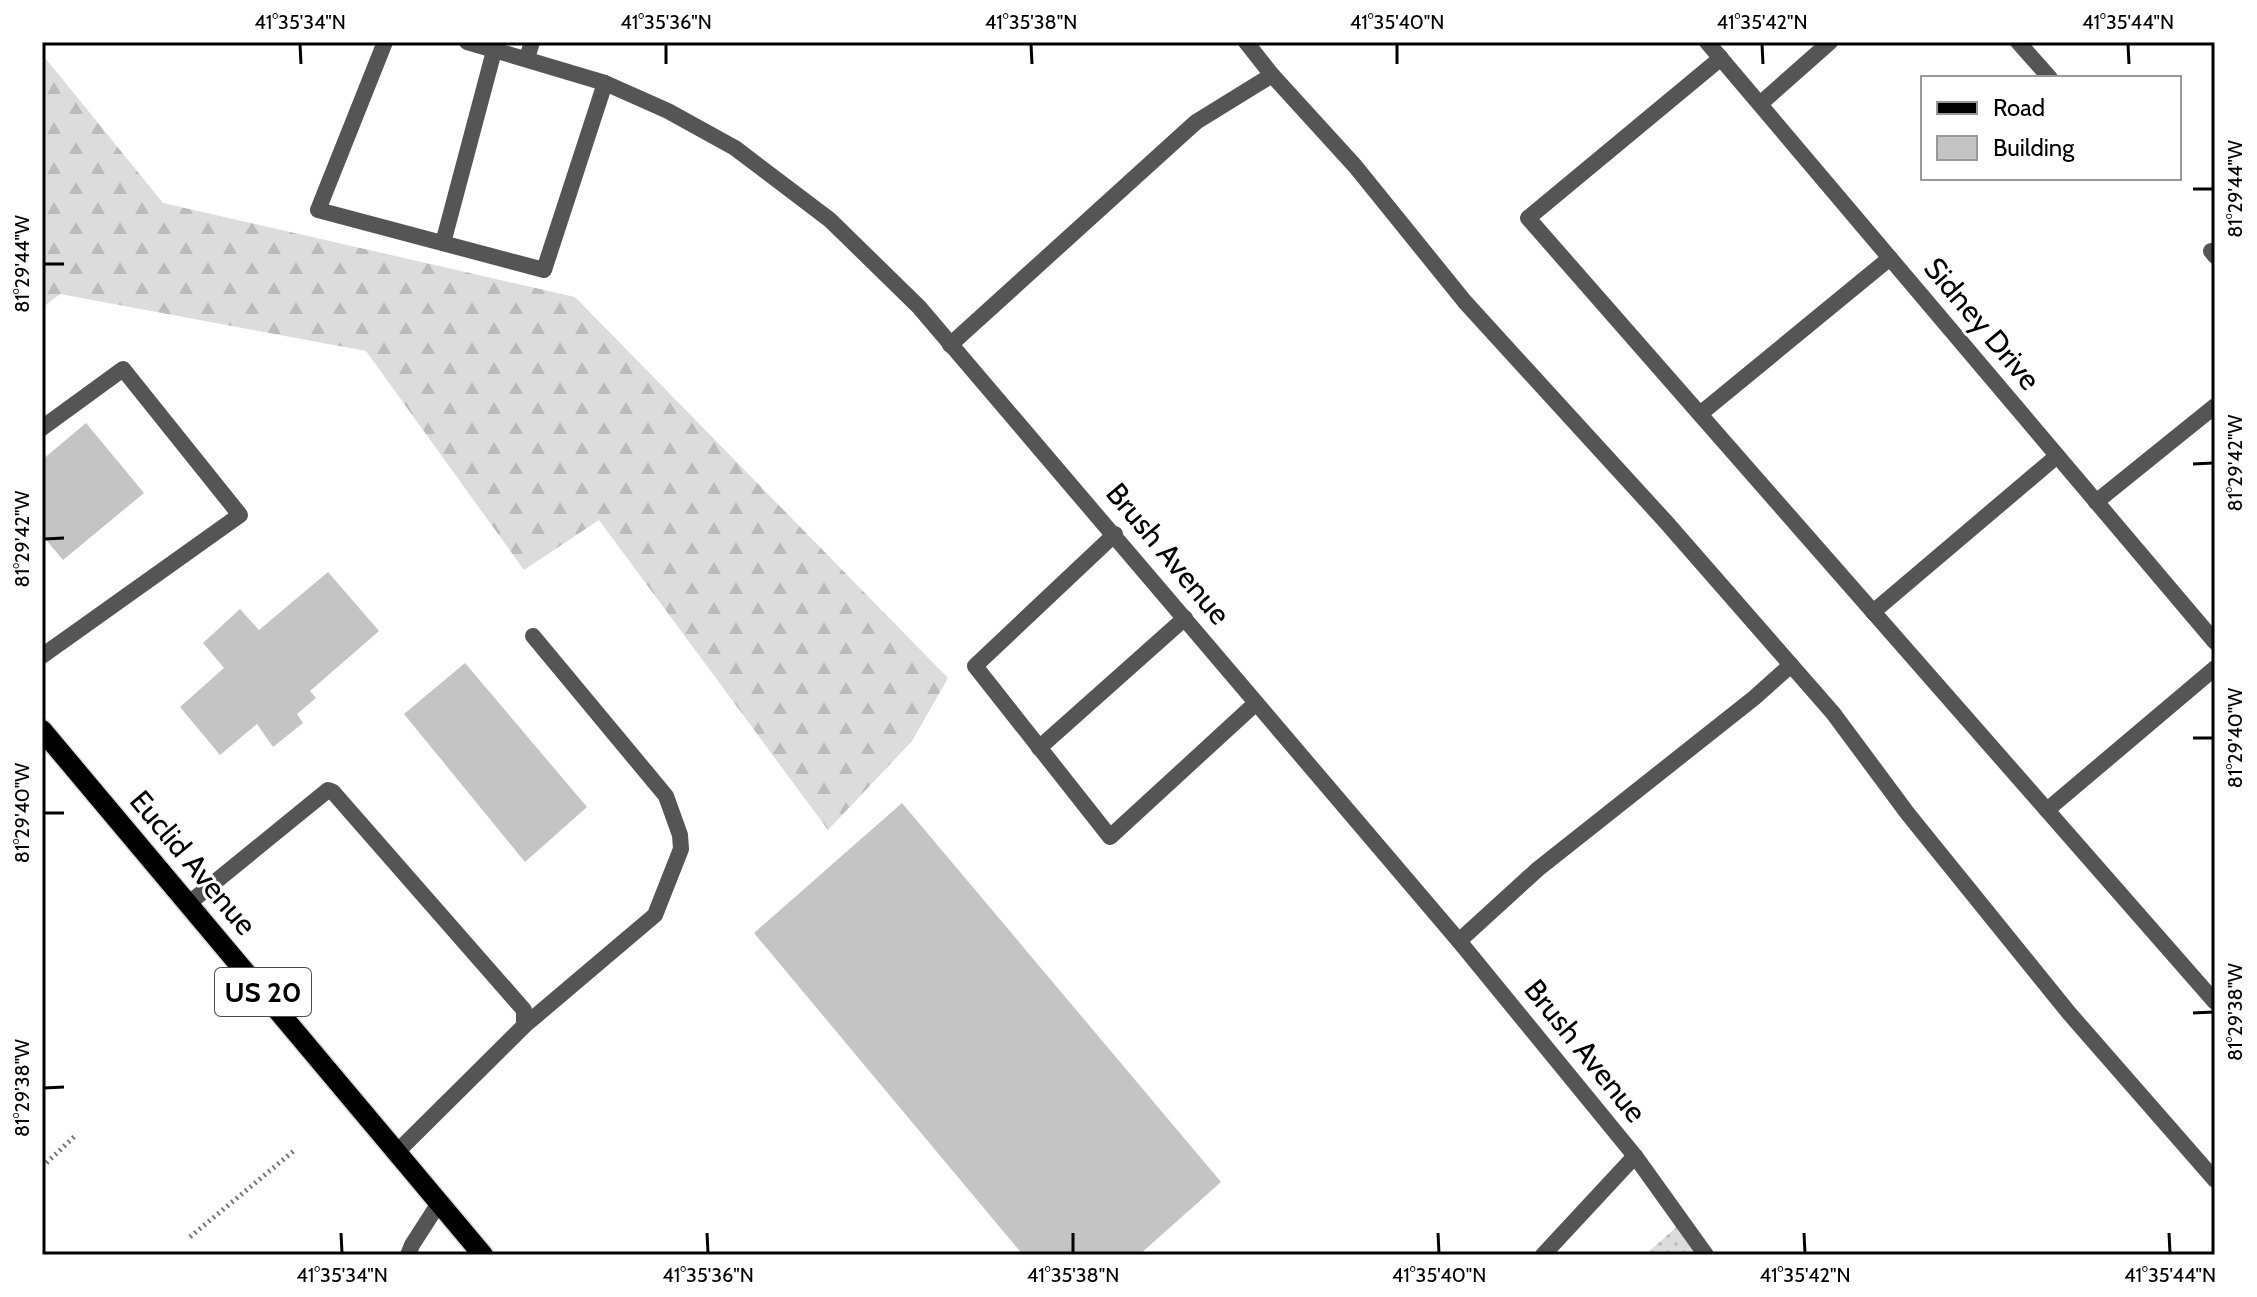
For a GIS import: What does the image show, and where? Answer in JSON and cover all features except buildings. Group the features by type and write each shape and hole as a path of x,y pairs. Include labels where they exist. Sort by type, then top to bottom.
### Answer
{"main road":[{"name":"Euclid Avenue","path":"42,730 483,1255"}],"street":[{"path":"385,42 318,210 544,270 605,83"},
{"name":"Brush Avenue","path":"467,42 494,51 529,50 668,111 735,148 830,220 919,307 1459,941 1635,1156 1706,1255"},
{"path":"1246,42 1355,166 1465,302 1666,522 1833,713 1908,814 2069,1013 2215,1180"},
{"name":"Sidney Drive","path":"1707,42 2215,642"},
{"path":"1760,104 1830,42"},
{"path":"2018,42 2048,76"},
{"path":"443,243 494,51"},
{"path":"1721,58 1528,218 2215,1002"},
{"path":"950,345 1196,122 1272,75"},
{"path":"1700,414 1890,258"},
{"path":"42,428 123,369 240,515 42,656"},
{"path":"2096,502 2215,406"},
{"path":"1873,612 2057,456"},
{"path":"1115,534 975,666 1110,837 1256,703"},
{"path":"1039,748 1185,618"},
{"path":"397,1152 524,1026 655,915 681,849 680,835 666,796 533,636"},
{"path":"1459,941 1538,869 1754,698 1791,665"},
{"path":"2047,810 2215,668"},
{"path":"188,904 328,790 333,792 524,1010 524,1026"},
{"path":"1543,1255 1635,1156"},
{"path":"408,1255 439,1203"}],"path":[{"path":"42,1167 75,1136"},
{"path":"190,1237 296,1149"}],"green space":[{"path":"42,54 163,203 575,297 948,678 912,741 828,830 599,520 524,570 366,351 60,294 42,308"},
{"path":"1682,1222 1706,1255 1645,1255"}]}
